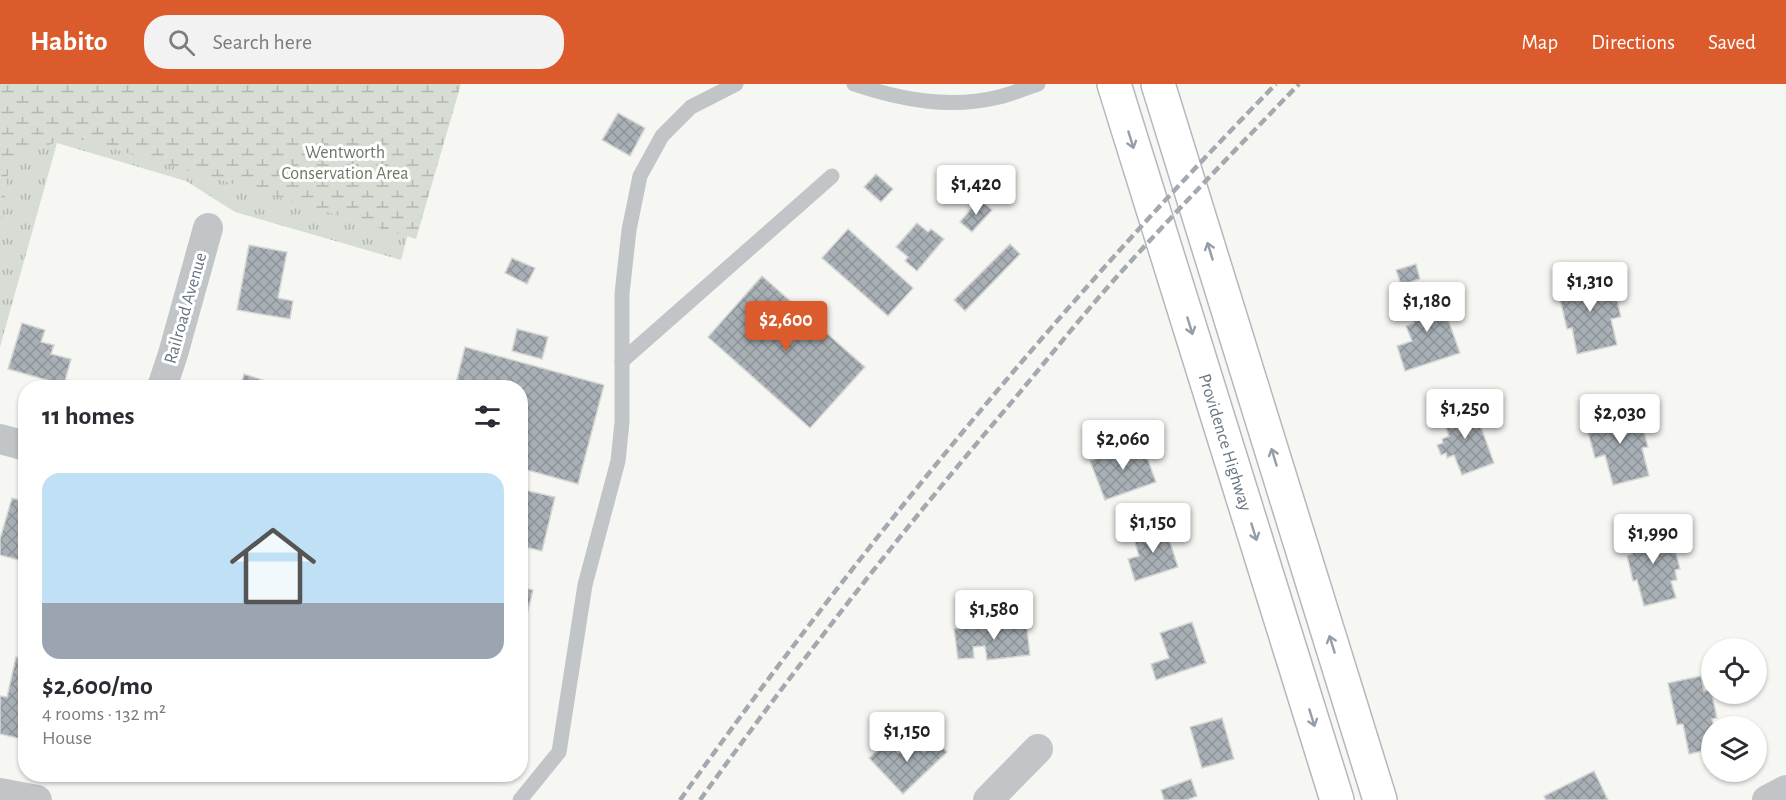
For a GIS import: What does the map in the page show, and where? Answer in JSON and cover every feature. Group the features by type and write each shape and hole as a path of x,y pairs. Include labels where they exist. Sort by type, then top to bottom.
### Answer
{"main road":[{"name":"Providence Highway","path":"1114,84 1337,800"},
{"path":"1158,84 1380,800"}],"street":[{"name":"Railroad Avenue","path":"164,380 208,228"},
{"path":"0,438 18,444"},
{"path":"988,800 1038,749"},
{"path":"1767,800 1786,790"},
{"path":"0,793 37,800"}],"lane":[{"path":"520,800 560,752 585,585 618,462 622,422 622,294 629,230 640,176 662,136 691,107 736,84"},
{"path":"854,84 922,102 969,102 999,97 1038,84"},
{"path":"622,361 832,176"}],"green space":[{"name":"Wentworth Conservation Area","path":"0,84 450,84 401,260 235,212 186,181 57,143 0,347"},
{"name":"Wentworth Conservation Area","path":"0,84 461,84 416,239 72,137 10,158 0,232"}],"building":[{"path":"618,113 645,128 630,156 602,140"},
{"path":"876,174 893,189 881,202 864,187"},
{"path":"979,199 992,210 972,232 960,222"},
{"path":"917,223 928,232 931,229 944,239 917,271 905,261 908,257 896,247"},
{"path":"848,229 913,288 888,316 822,258"},
{"path":"1010,244 1020,254 965,311 954,300"},
{"path":"249,245 287,252 278,298 293,301 290,319 237,310"},
{"path":"512,258 535,268 527,284 505,273"},
{"path":"1416,264 1420,279 1401,285 1396,270"},
{"path":"1601,275 1605,290 1614,288 1621,317 1611,319 1617,345 1577,354 1572,328 1567,329 1560,299 1566,297 1563,283"},
{"path":"762,276 865,367 810,428 708,337"},
{"path":"1422,292 1424,298 1439,294 1460,353 1405,371 1397,346 1412,341 1406,326 1414,323 1405,297"},
{"path":"22,323 45,330 41,342 54,345 51,354 71,359 65,380 46,380 8,369"},
{"path":"517,329 548,337 542,359 512,351"},
{"path":"465,347 604,385 578,484 528,470 528,380 457,380"},
{"path":"244,374 263,380 242,380"},
{"path":"1457,406 1460,413 1474,408 1494,463 1462,475 1454,455 1447,458 1446,453 1441,455 1437,445 1443,443 1442,439 1449,436 1440,412"},
{"path":"1633,408 1638,429 1643,428 1648,447 1642,448 1649,476 1613,485 1605,455 1595,458 1585,421"},
{"path":"1141,441 1156,482 1105,500 1090,461"},
{"path":"528,491 555,497 542,551 528,548"},
{"path":"12,498 18,500 18,560 0,555 0,539"},
{"path":"1165,526 1178,567 1135,581 1128,559 1139,556 1133,536"},
{"path":"1663,526 1667,543 1673,541 1680,569 1675,570 1677,580 1671,581 1676,598 1644,606 1637,580 1633,581 1627,556 1632,554 1627,535"},
{"path":"528,589 533,590 528,610"},
{"path":"1026,621 1030,655 987,660 985,646 973,647 974,658 958,659 954,629"},
{"path":"1192,622 1206,663 1156,680 1151,664 1169,658 1160,633"},
{"path":"16,657 18,657 18,738 0,734 0,696 7,697"},
{"path":"1701,676 1701,704 1714,704 1717,716 1701,716 1701,751 1689,754 1683,724 1677,725 1668,683"},
{"path":"1222,718 1234,759 1202,768 1190,727"},
{"path":"912,739 924,752 936,740 947,752 903,794 869,758 888,741 898,753"},
{"path":"1594,771 1608,800 1546,800 1544,796"},
{"path":"1191,779 1197,796 1187,800 1164,800 1161,790"}],"railway":[{"path":"680,800 818,613 964,431 1116,254 1276,84"},
{"path":"700,800 854,595 1081,318 1165,224 1299,84"}]}
